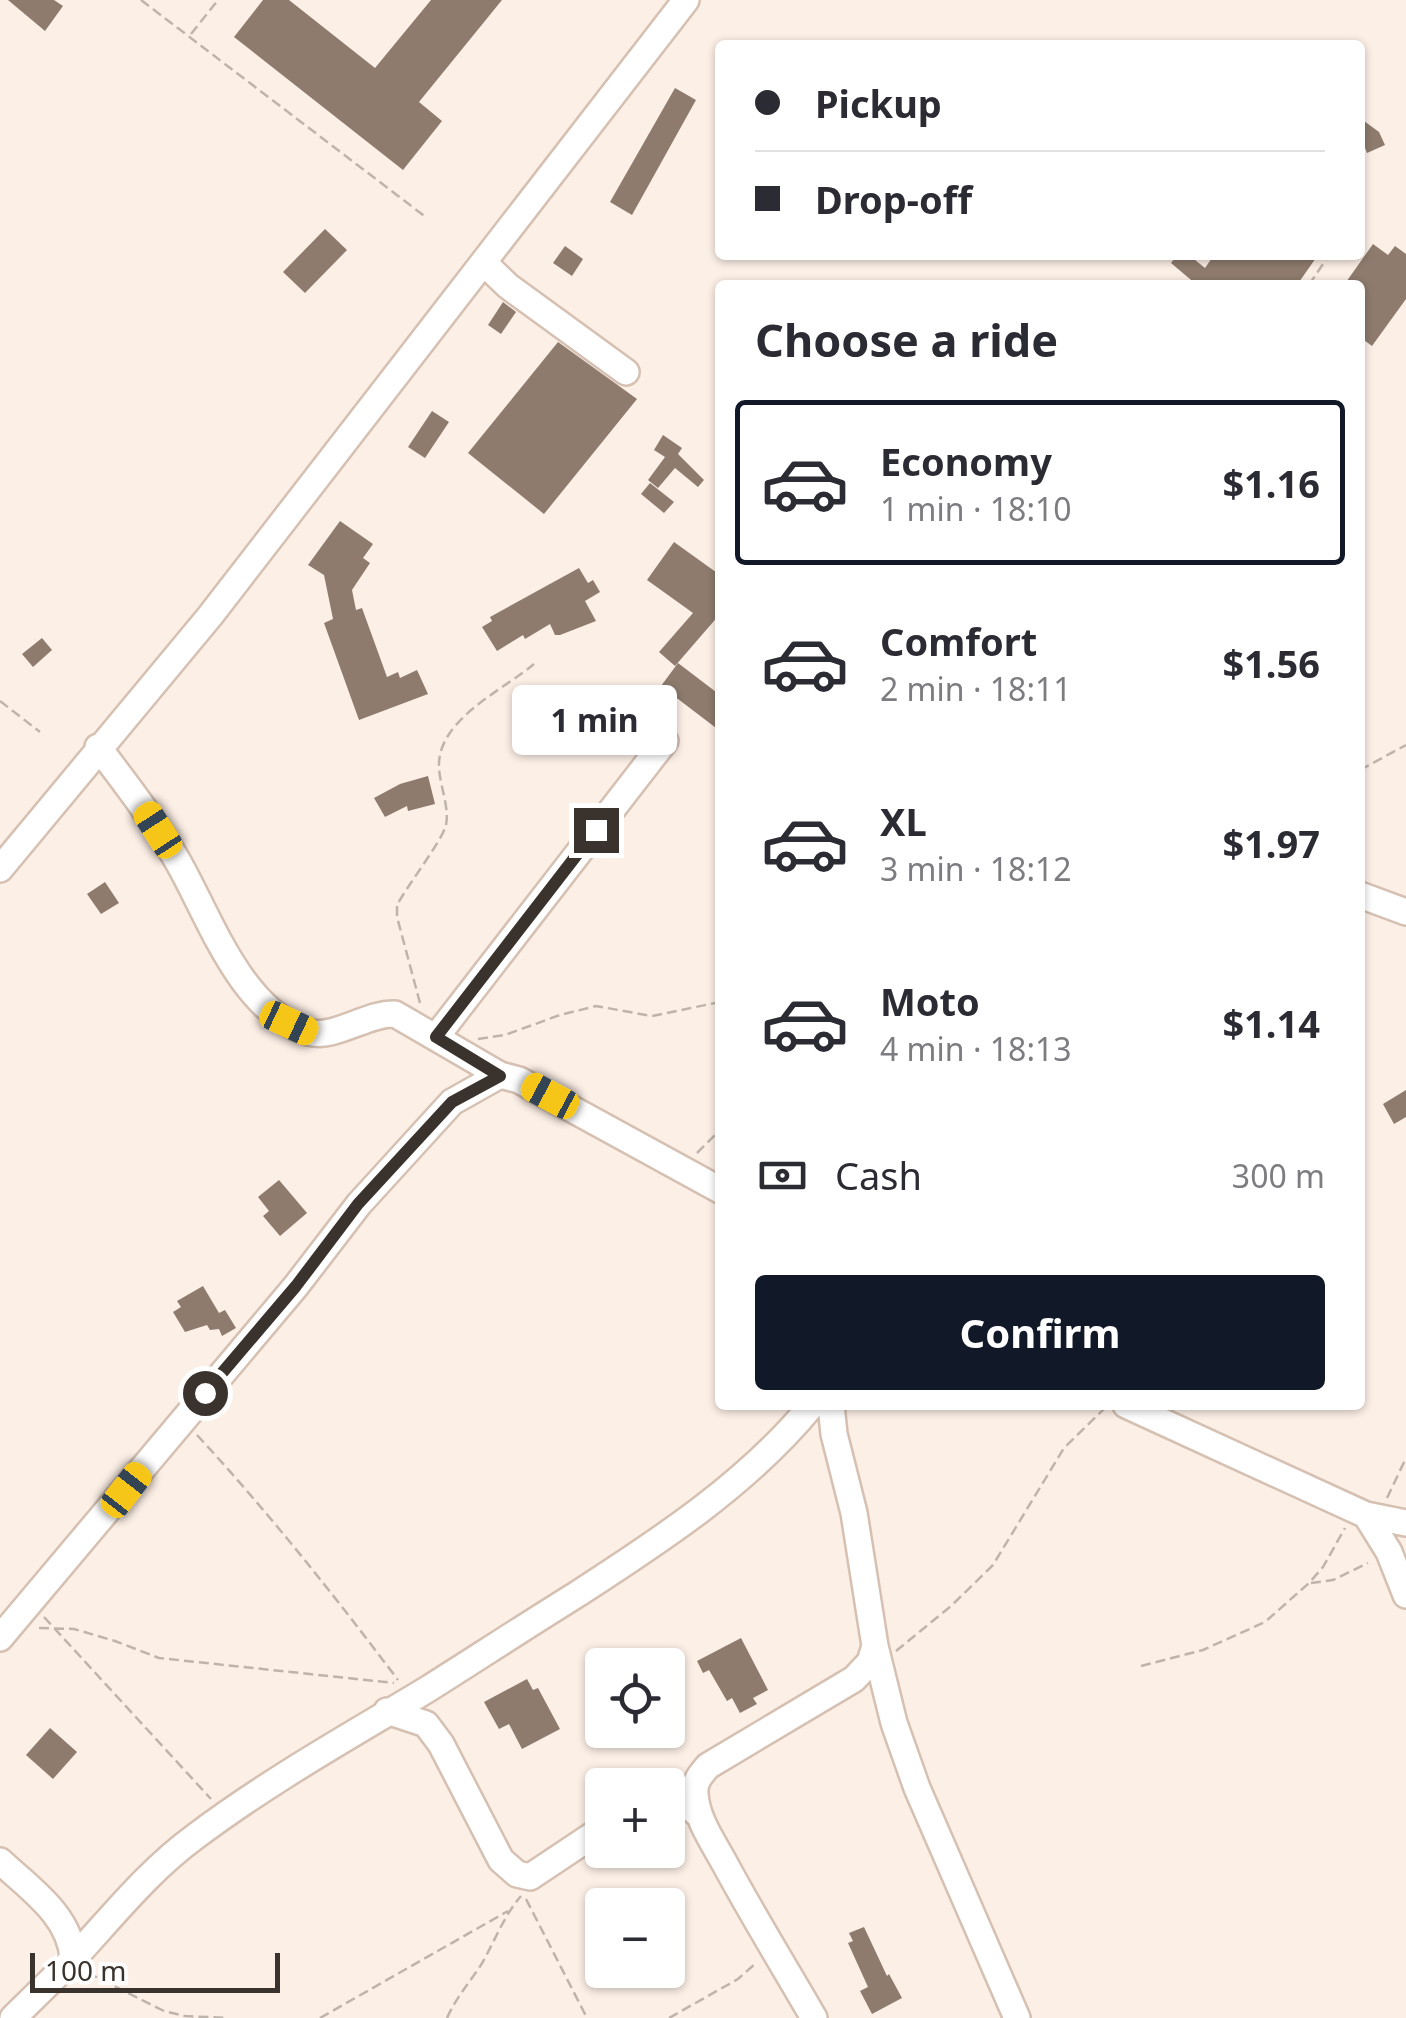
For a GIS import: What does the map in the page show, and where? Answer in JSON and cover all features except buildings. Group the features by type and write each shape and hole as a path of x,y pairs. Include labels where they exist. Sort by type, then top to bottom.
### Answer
{"street":[{"path":"0,869 210,616 686,0"},
{"path":"484,263 508,286 626,372"},
{"path":"437,1038 665,741"},
{"path":"98,747 177,860 220,945 262,1003 289,1023 310,1033 328,1033 381,1014 396,1014 500,1076 519,1080 715,1187"},
{"path":"1365,897 1406,912"},
{"path":"6,1631 296,1286 358,1204 452,1102 500,1076"},
{"path":"13,2018 102,1928 144,1878 225,1815 642,1553 764,1457 807,1410"},
{"path":"832,1410 854,1513 877,1654 894,1723 917,1788 1018,2018"},
{"path":"1137,1410 1378,1517 1406,1595"},
{"path":"685,1782 854,1680 877,1654"},
{"path":"425,1690 426,1724"},
{"path":"387,1711 426,1724 441,1744 501,1860 517,1874 530,1877 585,1841"},
{"path":"698,1777 694,1791 699,1815 768,1944 814,2018"},
{"path":"685,1803 699,1815"},
{"path":"0,1861 59,1918 72,1943 69,1963"},
{"path":"59,1918 102,1928"}],"path":[{"path":"141,0 427,218"},
{"path":"190,36 218,0"},
{"path":"534,664 461,718 445,737 438,766 447,822 396,905 400,932 437,1038 505,1035 560,1014 596,1006 652,1016 715,1003"},
{"path":"0,701 40,732"},
{"path":"1365,767 1406,745"},
{"path":"682,1169 715,1135"},
{"path":"877,1654 917,1636 993,1565 1064,1448 1103,1410"},
{"path":"6,1631 54,1627 115,1640 159,1658 401,1683 258,1501 182,1420"},
{"path":"1141,1666 1204,1650 1265,1622 1378,1517 1406,1458"},
{"path":"1309,1583 1340,1578 1389,1552"},
{"path":"30,1603 225,1815"},
{"path":"447,2018 508,1911 525,1891 526,1902 587,2018"},
{"path":"320,2018 508,1911"},
{"path":"669,2018 746,1974 768,1944"},
{"path":"69,1963 164,2011 227,2018"}],"route":[{"path":"205,1393 296,1286 358,1204 452,1102 500,1076 436,1037 596,830"}]}
